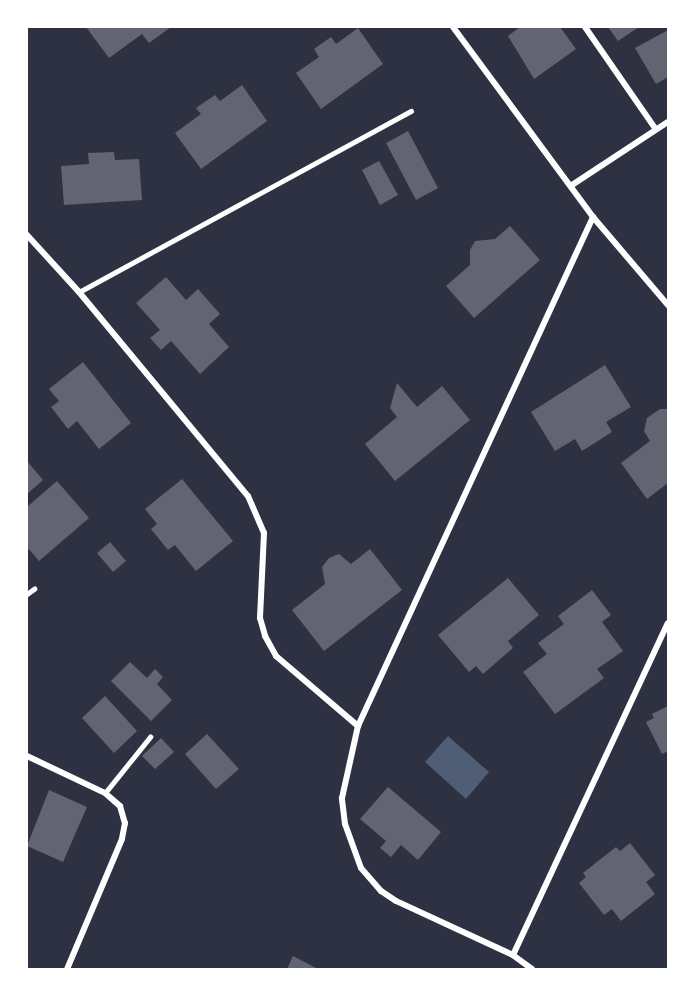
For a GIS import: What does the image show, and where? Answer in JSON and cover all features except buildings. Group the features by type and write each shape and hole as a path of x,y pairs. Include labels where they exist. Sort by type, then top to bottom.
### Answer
{"street":[{"path":"453,27 572,185 593,217 668,305"},
{"path":"585,27 655,128"},
{"path":"572,185 655,128 668,122"},
{"path":"532,969 513,955 396,901 369,880 361,868 345,824 342,798 358,726 593,217"},
{"path":"27,234 79,292 248,496 258,513 264,533 261,618 265,636 276,656 358,726"},
{"path":"513,955 668,623"},
{"path":"27,756 105,793 120,806 125,823 122,839 67,969"}],"lane":[{"path":"79,292 411,111"},
{"path":"27,594 34,589"},
{"path":"105,793 150,737"}],"water":[{"path":"448,736 489,772 466,799 425,762"}]}
